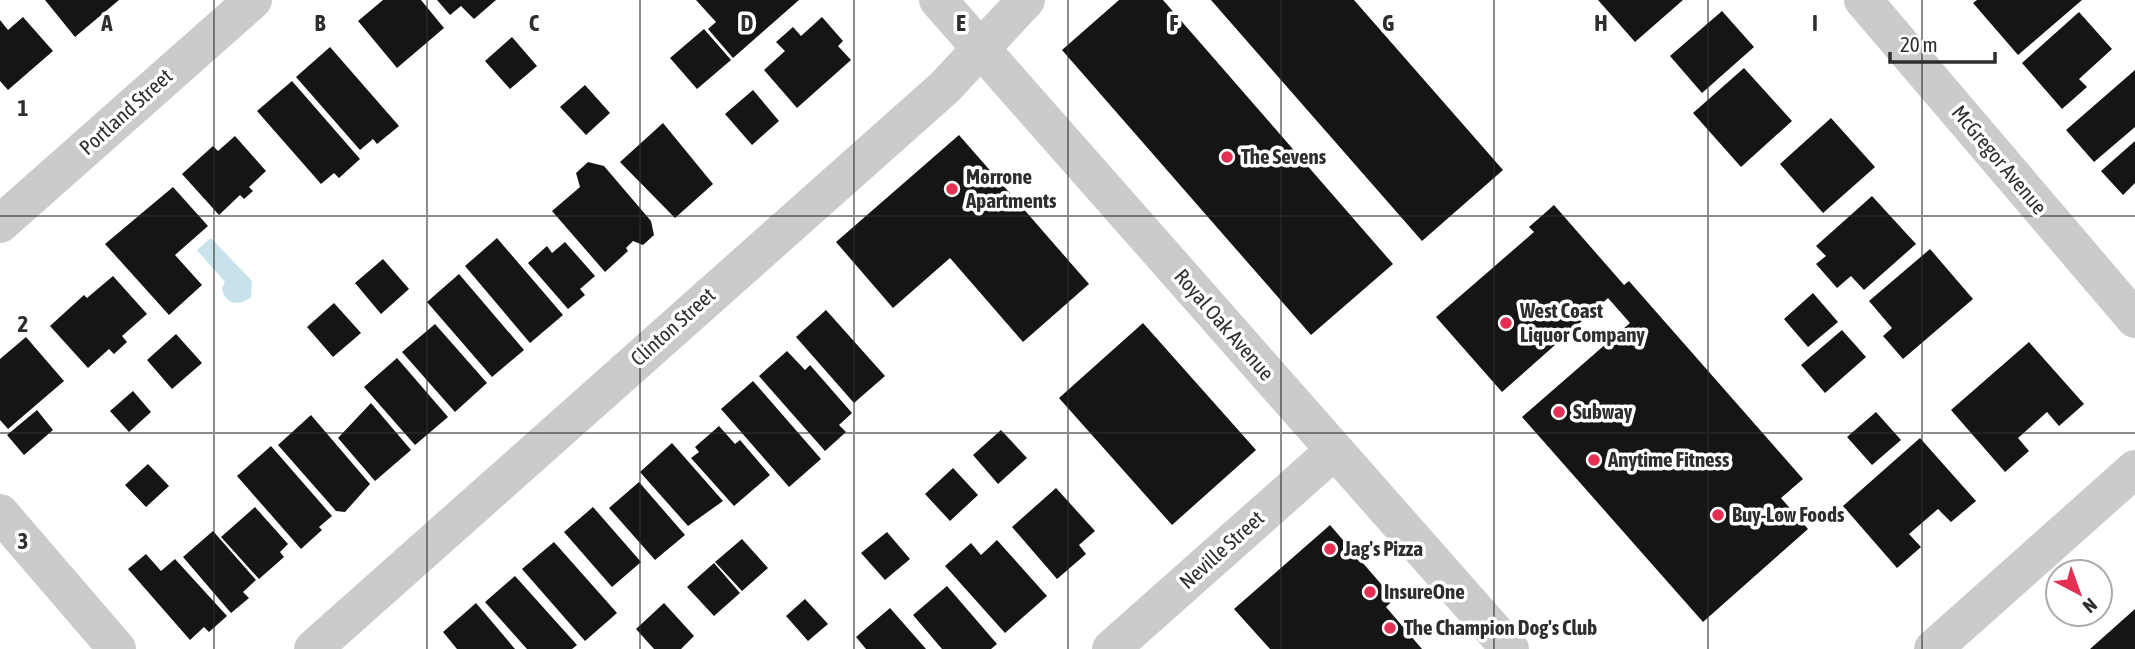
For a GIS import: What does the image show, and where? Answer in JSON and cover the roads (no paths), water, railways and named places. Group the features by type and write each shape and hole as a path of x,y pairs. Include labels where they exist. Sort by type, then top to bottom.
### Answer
{"street":[{"name":"Portland Street","path":"0,224 253,0"},
{"name":"Royal Oak Avenue","path":"938,0 1510,649"},
{"name":"Clinton Street","path":"313,649 945,88 1026,0"},
{"name":"McGregor Avenue","path":"1863,0 2135,319"},
{"name":"Neville Street","path":"1111,649 1334,451"},
{"path":"1933,649 2135,470"},
{"path":"0,513 117,649"}],"water":[{"path":"211,238 252,281 251,297 237,303 226,298 222,288 225,282 197,250"}],"place":[{"name":"The Sevens","path":"1227,157"},
{"name":"Morrone Apartments","path":"952,189"},
{"name":"West Coast Liquor Company","path":"1506,323"},
{"name":"Subway","path":"1559,412"},
{"name":"Anytime Fitness","path":"1594,460"},
{"name":"Buy-Low Foods","path":"1718,515"},
{"name":"Jag's Pizza","path":"1330,549"},
{"name":"InsureOne","path":"1370,592"},
{"name":"The Champion Dog's Club","path":"1390,628"}]}
